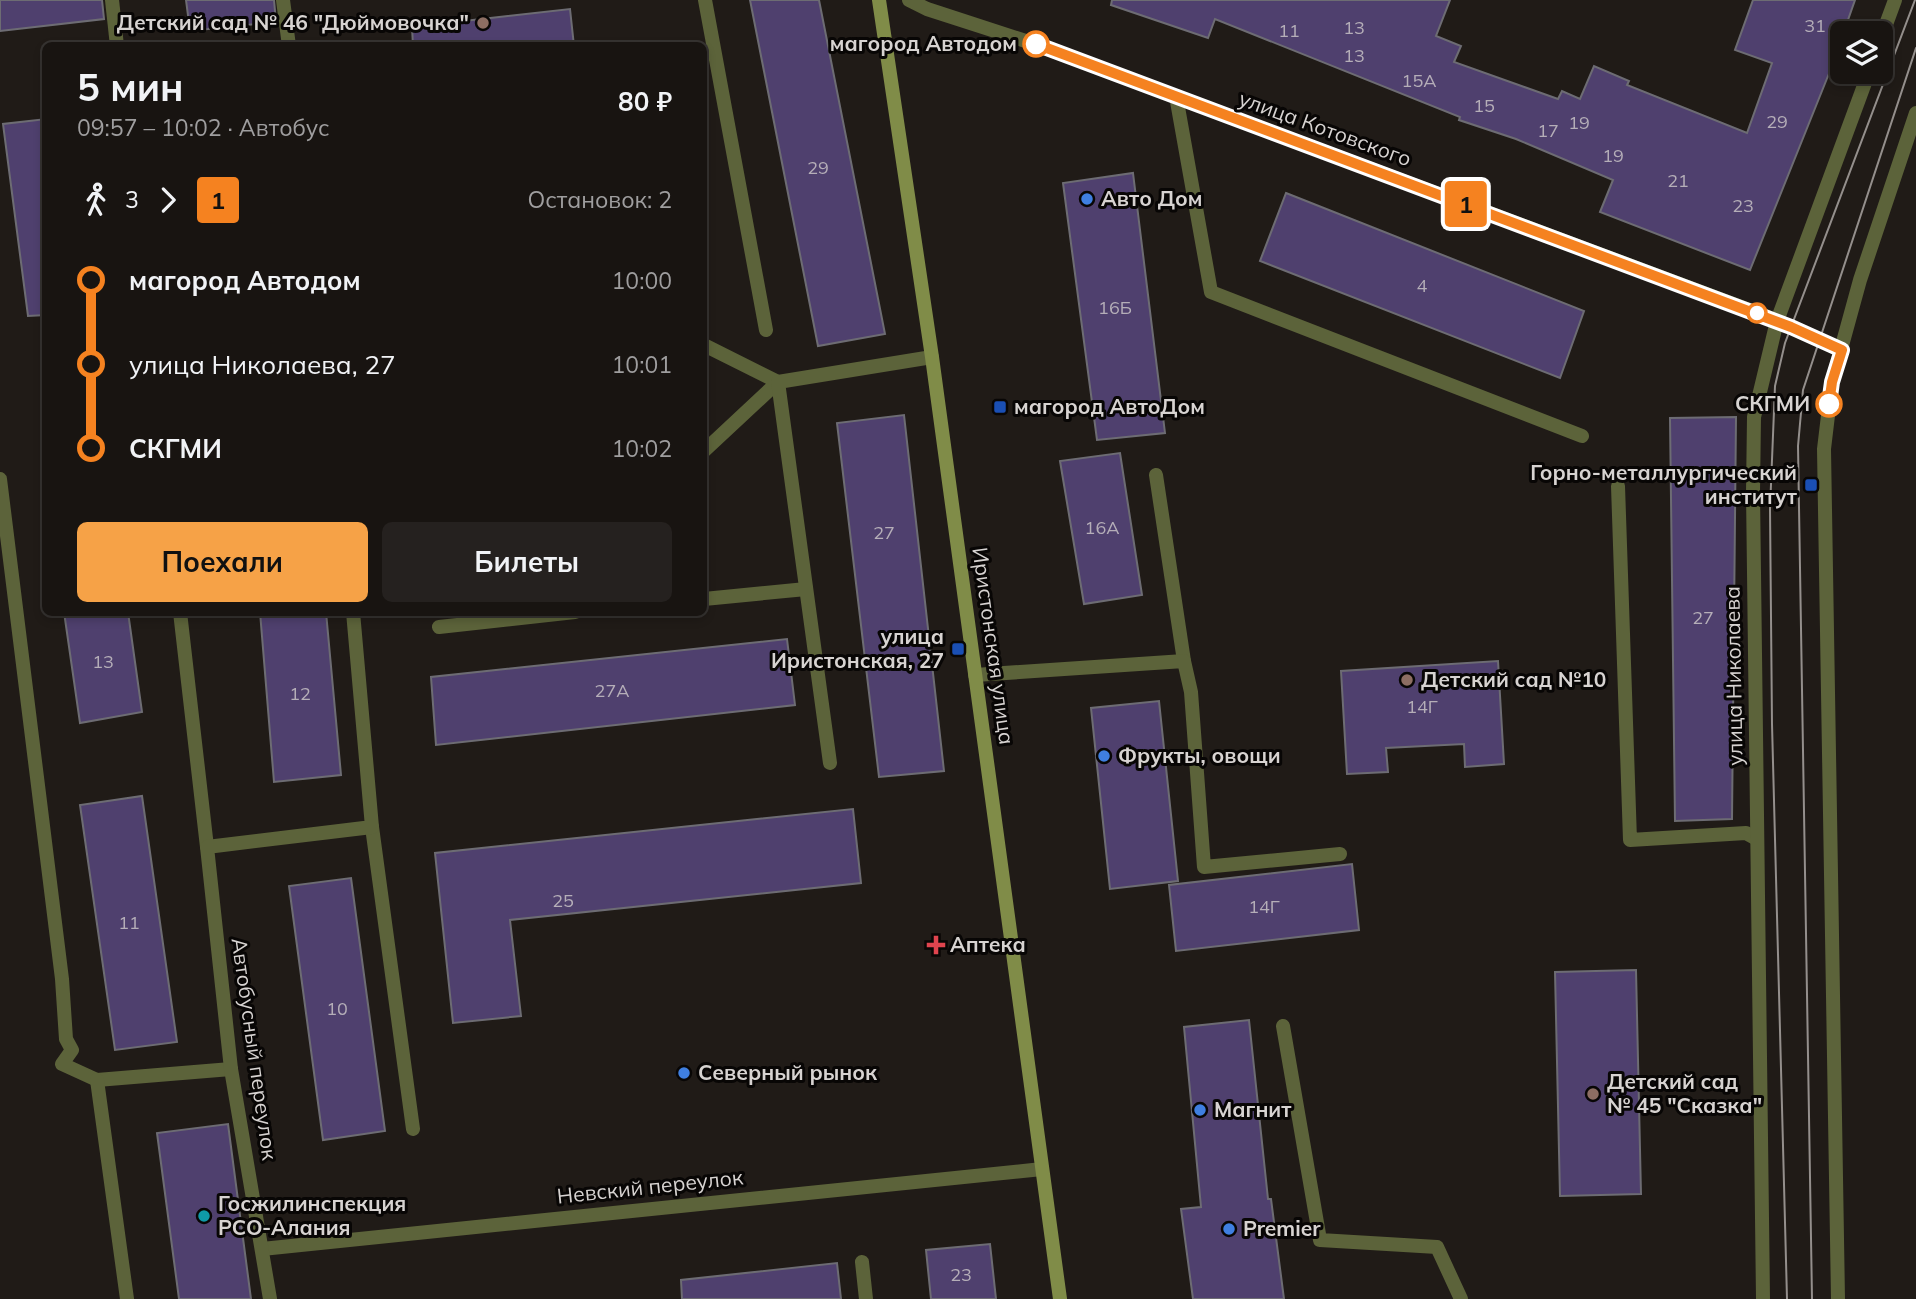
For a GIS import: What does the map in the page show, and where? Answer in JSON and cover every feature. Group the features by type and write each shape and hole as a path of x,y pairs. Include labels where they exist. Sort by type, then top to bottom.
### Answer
{"main road":[{"name":"Иристонская улица","path":"879,0 932,357 1060,1299"}],"street":[{"path":"112,0 117,42"},
{"path":"283,0 288,42"},
{"path":"705,0 766,330"},
{"name":"улица Котовского","path":"909,0 927,9 1035,44 1777,320 1842,350"},
{"path":"1887,21 1895,0"},
{"name":"улица Николаева","path":"1763,1299 1754,416 1777,320 1865,84"},
{"path":"1175,96 1211,292 1582,436"},
{"path":"1838,1299 1824,449 1832,382 1860,280 1916,113"},
{"path":"707,346 778,382"},
{"path":"707,448 778,382 932,357"},
{"path":"778,382 830,763"},
{"path":"1156,475 1191,692 1204,867 1340,854"},
{"path":"0,479 62,979 66,1038 72,1050 62,1064 97,1080 231,1069"},
{"path":"1618,486 1630,840 1746,832 1757,839"},
{"path":"707,599 806,589"},
{"name":"Автобусный переулок","path":"180,616 231,1069 270,1299"},
{"path":"353,616 372,827 413,1129"},
{"path":"439,626 536,616"},
{"path":"975,676 1184,661"},
{"path":"207,846 372,827"},
{"path":"1283,1026 1320,1240 1437,1247 1461,1299"},
{"path":"97,1080 127,1299"},
{"name":"Невский переулок","path":"262,1249 1042,1169"},
{"path":"862,1262 866,1299"}],"building":[{"path":"0,0 102,0 104,19 0,31"},
{"path":"186,0 274,0 276,22 190,31"},
{"path":"750,0 819,0 885,334 818,346"},
{"path":"1112,0 1450,0 1436,36 1461,46 1454,62 1558,99 1562,91 1580,99 1594,66 1629,81 1627,85 1747,133 1772,63 1735,50 1753,0 1855,0 1848,21 1830,21 1830,71 1750,270 1600,212 1613,180 1516,139 1459,120 1460,117 1215,19 1208,38 1111,5"},
{"path":"570,9 574,42 413,42 412,27"},
{"path":"42,119 42,315 28,316 3,124"},
{"path":"1133,173 1165,433 1097,440 1063,183"},
{"path":"1286,193 1584,311 1560,378 1260,261"},
{"path":"904,415 944,771 879,777 837,423"},
{"path":"1736,417 1732,819 1675,821 1670,418"},
{"path":"1120,453 1142,595 1084,604 1060,461"},
{"path":"65,616 129,616 142,712 80,723"},
{"path":"260,616 326,616 341,775 274,782"},
{"path":"787,639 795,705 436,745 431,677"},
{"path":"1498,661 1504,764 1465,767 1464,744 1386,748 1388,772 1347,774 1341,671"},
{"path":"1159,701 1178,881 1110,889 1091,708"},
{"path":"142,796 177,1042 115,1050 80,805"},
{"path":"853,809 861,883 510,920 521,1016 453,1023 435,853"},
{"path":"1352,864 1359,930 1176,951 1169,885"},
{"path":"351,878 385,1131 323,1140 289,886"},
{"path":"1636,970 1641,1194 1560,1196 1555,972"},
{"path":"1249,1020 1268,1199 1271,1199 1284,1299 1193,1299 1181,1209 1201,1207 1184,1027"},
{"name":"Госжилинспекция РСО-Алания","path":"228,1124 251,1299 179,1299 157,1133"},
{"path":"990,1244 996,1299 931,1299 926,1250"},
{"path":"837,1263 841,1299 682,1299 681,1280"}],"tram line":[{"path":"1787,1299 1772,724 1770,509 1775,386 1785,343 1915,0"},
{"path":"1812,1299 1798,446 1803,390 1916,48"}],"bus line":[{"name":"1","path":"1036,44 1777,320 1842,350 1832,382 1829,404"}],"place":[{"name":"Детский сад № 46 \"Дюймовочка\"","path":"483,23"},
{"name":"магород Автодом","path":"1036,44"},
{"name":"Авто Дом","path":"1087,199"},
{"name":"СКГМИ","path":"1829,404"},
{"name":"магород АвтоДом","path":"1000,407"},
{"name":"Горно-металлургический институт","path":"1811,485"},
{"name":"улица Иристонская, 27","path":"958,649"},
{"name":"Детский сад №10","path":"1407,680"},
{"name":"Фрукты, овощи","path":"1104,756"},
{"name":"Аптека","path":"936,945"},
{"name":"Северный рынок","path":"684,1073"},
{"name":"Детский сад № 45 \"Сказка\"","path":"1593,1094"},
{"name":"Магнит","path":"1200,1110"},
{"name":"Госжилинспекция РСО-Алания","path":"204,1216"},
{"name":"Premier","path":"1229,1229"}]}
